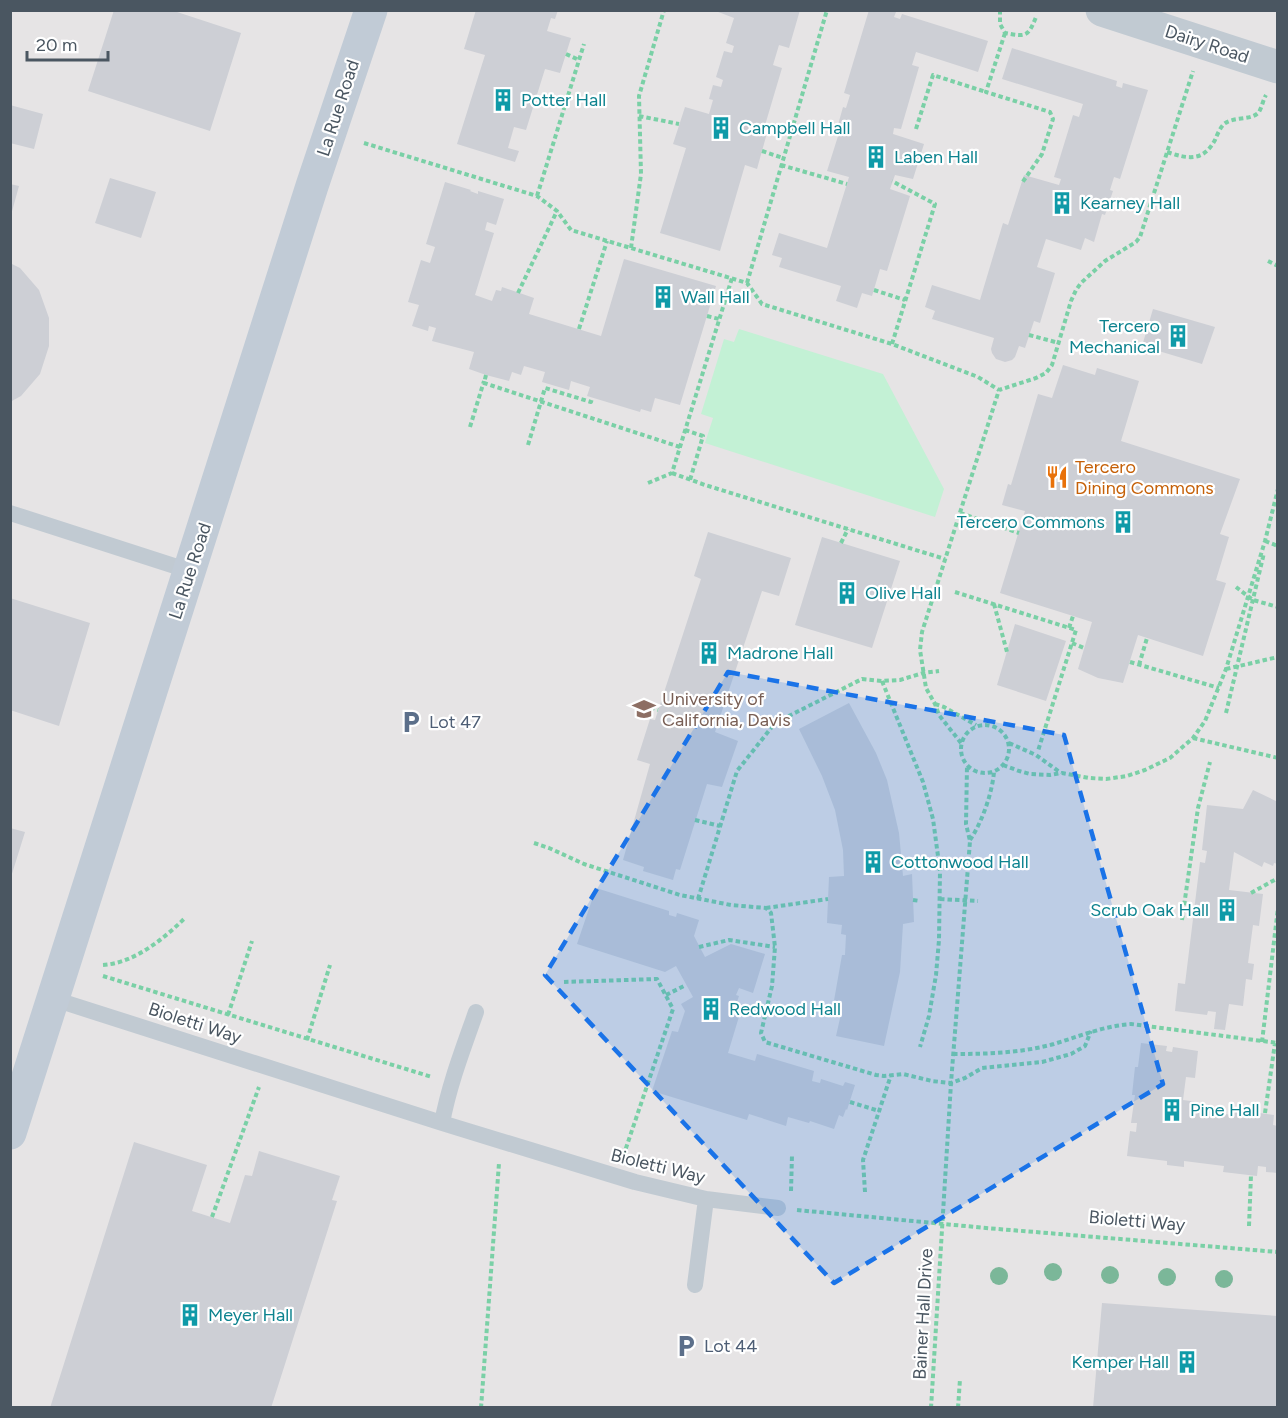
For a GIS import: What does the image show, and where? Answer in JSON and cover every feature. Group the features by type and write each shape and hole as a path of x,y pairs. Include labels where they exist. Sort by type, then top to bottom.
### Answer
{"street":[{"name":"La Rue Road","path":"10,1133 371,10"},
{"name":"Dairy Road","path":"1102,10 1274,78"}],"lane":[{"path":"10,513 190,571"},
{"name":"Bioletti Way","path":"54,999 442,1124 635,1182 706,1199 784,1209"},
{"path":"442,1124 449,1090 476,1012"},
{"path":"695,1285 706,1199"}],"path":[{"path":"631,248 641,174 639,96 664,10"},
{"path":"747,283 827,10"},
{"path":"1000,10 999,24 1005,33 1021,36 1030,31 1036,17"},
{"path":"986,92 1005,33"},
{"path":"537,196 584,44"},
{"path":"566,54 579,60"},
{"path":"999,390 1046,373 1052,365 1071,301 1081,282 1105,261 1136,242 1140,237 1194,65"},
{"path":"916,129 933,75 1050,112 1053,119 1042,154 1022,183"},
{"path":"1167,152 1181,157 1198,158 1210,150 1224,124 1255,116 1274,78"},
{"path":"639,116 679,124"},
{"path":"364,143 537,196 557,211 571,230 747,283 762,304 892,344 978,376 999,390"},
{"path":"762,151 783,158"},
{"path":"781,165 847,184"},
{"path":"892,181 934,204 892,344"},
{"path":"518,293 557,211"},
{"path":"579,329 607,241"},
{"path":"1268,261 1278,266"},
{"path":"672,473 732,278"},
{"path":"874,290 905,300"},
{"path":"707,316 719,319"},
{"path":"1029,335 1059,343"},
{"path":"470,427 486,375"},
{"path":"484,383 680,447"},
{"path":"528,445 545,388 591,402 592,398"},
{"path":"961,743 939,715 926,688 920,650 922,632 999,390"},
{"path":"685,430 703,436 690,480"},
{"path":"648,483 672,473 945,559"},
{"path":"1266,542 1278,489"},
{"path":"1003,765 1030,774 1062,773 1106,779 1145,770 1170,758 1193,738 1205,721 1227,669 1250,599 1278,497"},
{"path":"960,513 1019,533"},
{"path":"841,543 848,529"},
{"path":"1266,542 1278,546"},
{"path":"1236,587 1250,599 1278,607"},
{"path":"955,592 1076,630 1038,751"},
{"path":"1226,713 1250,599"},
{"path":"994,604 1006,652"},
{"path":"1069,628 1073,616"},
{"path":"1140,664 1147,638"},
{"path":"1072,643 1084,648"},
{"path":"1227,669 1278,657"},
{"path":"1130,662 1219,688"},
{"path":"698,899 737,771 775,723 862,679 900,680 939,671"},
{"path":"882,681 923,782 933,819 940,871 936,975 929,1016 920,1047"},
{"path":"636,703 658,710"},
{"path":"935,704 977,726"},
{"path":"967,766 980,773 987,773 994,772 1003,765 1010,751 1006,736 1000,729 993,725 977,726 970,729 961,743 963,759 967,766 966,824 970,841"},
{"path":"1193,738 1278,758"},
{"path":"1009,743 1036,755 1062,773"},
{"path":"1182,920 1198,808 1210,762"},
{"path":"970,841 979,827 994,772"},
{"path":"695,820 720,826"},
{"name":"Bainer Hall Drive","path":"931,1407 951,1083 970,841"},
{"path":"534,843 584,864 698,899 766,908 828,900"},
{"path":"1251,892 1278,878"},
{"path":"940,899 978,901"},
{"path":"913,900 920,901"},
{"path":"766,908 771,913 775,947 772,986 761,1033 765,1042 876,1075 903,1074 951,1083 982,1068 1042,1062 1071,1054 1085,1046 1091,1031"},
{"path":"1262,1042 1278,908"},
{"path":"103,965 132,958 170,932 184,919"},
{"path":"699,946 729,940 775,947"},
{"path":"228,1015 252,941"},
{"path":"307,1040 330,965"},
{"path":"103,976 431,1077"},
{"path":"564,982 657,979 673,1009 624,1154"},
{"path":"666,995 686,985"},
{"path":"953,1054 998,1054 1024,1051 1091,1031 1131,1024 1276,1043 1264,1113"},
{"path":"865,1192 863,1160 891,1075"},
{"path":"212,1217 259,1088"},
{"path":"850,1102 879,1111"},
{"path":"481,1407 501,1142"},
{"path":"784,1209 792,1155"},
{"path":"1249,1226 1251,1176"},
{"name":"Bioletti Way","path":"784,1209 1278,1252"},
{"path":"958,1407 960,1379"}],"highlighted area":[{"path":"728,672 1064,735 1163,1084 834,1283 545,975"}],"shaded area":[{"name":"University of California, Davis","path":"11,11 1277,11 1277,1407 11,1407"}],"green space":[{"path":"739,329 883,374 944,489 935,517 705,443 713,418 701,414 724,339 734,342"}],"building":[{"path":"114,10 171,10 241,33 210,131 88,91"},
{"name":"Potter Hall","path":"476,10 558,10 555,19 551,18 547,31 571,38 560,73 545,69 526,130 514,127 508,148 519,151 515,162 457,144 485,55 464,49"},
{"name":"Campbell Hall","path":"713,10 800,10 789,48 779,45 773,65 782,68 763,132 767,133 757,169 745,165 720,251 660,233 686,148 673,144 685,107 709,114 713,100 709,99 713,85 721,87 723,80 716,77 724,51 732,53 734,46 726,43 734,18"},
{"name":"Laben Hall","path":"869,10 891,10 896,12 894,17 900,19 902,14 988,41 978,72 916,52 912,65 919,67 901,129 894,128 893,134 924,144 913,179 895,175 890,189 910,196 887,271 880,269 872,296 862,293 857,308 836,301 841,286 779,267 782,258 772,255 779,233 827,248 849,177 827,171 839,133 836,132 843,107 846,108 850,95 844,93"},
{"name":"Kearney Hall","path":"1012,48 1117,81 1116,86 1122,88 1123,83 1148,90 1120,179 1114,177 1110,190 1113,191 1105,215 1102,214 1094,242 1085,238 1081,250 1046,239 1037,267 1055,273 1040,323 1034,321 1025,348 1019,346 1015,357 1005,362 996,359 992,353 994,338 932,319 935,311 925,307 932,285 980,300 1003,223 1008,225 1024,175 1059,185 1061,179 1054,177 1073,115 1079,117 1083,104 1002,79"},
{"path":"10,105 43,114 34,149 10,143"},
{"path":"110,178 156,192 141,238 95,223"},
{"name":"Wall Hall","path":"445,182 478,194 478,191 504,199 496,225 487,222 485,230 494,233 475,295 492,301 496,290 501,291 502,287 534,298 529,314 601,336 624,259 716,286 680,405 655,398 651,412 641,409 640,412 587,396 590,387 571,381 569,390 542,382 545,372 524,366 521,375 512,372 509,381 486,375 469,369 474,352 432,341 436,328 429,326 428,331 412,326 419,305 408,302 421,260 430,263 435,247 426,244"},
{"path":"10,184 19,186 11,215 10,215"},
{"path":"10,263 20,268 39,290 49,318 49,346 40,374 21,396 10,402"},
{"name":"Tercero Mechanical","path":"1153,309 1215,327 1202,364 1142,346"},
{"name":"Tercero Commons","path":"1063,365 1095,375 1097,368 1139,381 1121,441 1240,479 1220,534 1229,537 1216,580 1226,583 1203,656 1138,635 1123,683 1098,678 1078,669 1092,622 1000,593 1025,511 1002,505 1008,484 1011,485 1038,394 1052,398"},
{"name":"Madrone Hall","path":"708,532 791,558 779,596 762,591 715,732 738,741 722,787 707,784 680,870 676,869 673,880 643,871 644,867 623,860 650,764 637,760 650,719 655,720 701,579 694,576"},
{"name":"Olive Hall","path":"822,537 900,561 872,648 795,625"},
{"path":"10,598 90,623 59,726 10,710"},
{"path":"1015,624 1066,641 1046,701 997,685"},
{"name":"Cottonwood Hall","path":"849,703 876,753 887,780 899,833 903,876 912,874 914,922 903,924 900,972 884,1046 836,1036 841,1014 832,1012 842,955 845,955 846,935 841,934 842,925 827,923 829,877 844,876 843,850 835,810 822,776 799,729"},
{"name":"Scrub Oak Hall","path":"1253,790 1278,802 1278,864 1274,863 1273,866 1264,862 1262,867 1234,852 1229,890 1263,894 1259,926 1253,925 1248,963 1254,964 1252,980 1246,979 1243,1006 1229,1004 1225,1030 1214,1029 1216,1012 1208,1011 1207,1015 1175,1011 1178,983 1185,984 1200,862 1205,863 1207,851 1202,850 1207,805 1243,809"},
{"path":"10,828 25,832 11,877 10,877"},
{"name":"Redwood Hall","path":"596,888 669,911 669,915 676,917 677,913 699,920 694,936 705,957 731,944 765,954 753,993 739,988 736,995 739,996 735,1008 741,1010 728,1053 755,1061 757,1054 814,1071 812,1081 820,1083 821,1079 843,1086 845,1082 855,1085 847,1110 843,1117 839,1115 834,1129 788,1117 786,1126 749,1114 747,1120 652,1091 672,1031 678,1032 685,1011 681,1004 693,997 676,966 665,972 577,944"},
{"name":"Pine Hall","path":"1141,1043 1167,1046 1166,1051 1172,1052 1173,1047 1198,1051 1195,1078 1186,1077 1183,1100 1211,1107 1211,1112 1232,1115 1232,1109 1274,1115 1273,1125 1278,1126 1278,1173 1266,1172 1266,1167 1258,1166 1257,1176 1223,1172 1224,1166 1184,1161 1184,1167 1167,1165 1167,1161 1127,1156 1130,1131 1136,1132 1137,1123 1131,1123 1135,1095 1132,1095 1135,1067 1138,1067"},
{"name":"Meyer Hall","path":"134,1142 207,1165 192,1211 230,1223 245,1175 252,1176 259,1151 340,1176 332,1200 337,1201 271,1408 50,1408"},
{"name":"Kemper Hall","path":"1102,1303 1278,1316 1278,1408 1093,1408"}],"place":[{"name":"Potter Hall","path":"503,100"},
{"name":"Campbell Hall","path":"721,128"},
{"name":"Laben Hall","path":"876,157"},
{"name":"Kearney Hall","path":"1062,203"},
{"name":"Wall Hall","path":"663,297"},
{"name":"Tercero Mechanical","path":"1178,336"},
{"name":"Tercero Dining Commons","path":"1057,477"},
{"name":"Tercero Commons","path":"1123,522"},
{"name":"Olive Hall","path":"847,593"},
{"name":"Madrone Hall","path":"709,653"},
{"name":"University of California, Davis","path":"644,709"},
{"name":"Lot 47","path":"411,722"},
{"name":"Cottonwood Hall","path":"873,862"},
{"name":"Scrub Oak Hall","path":"1227,910"},
{"name":"Redwood Hall","path":"711,1009"},
{"name":"Pine Hall","path":"1172,1110"},
{"name":"Meyer Hall","path":"190,1315"},
{"name":"Lot 44","path":"686,1346"},
{"name":"Kemper Hall","path":"1187,1362"}]}
